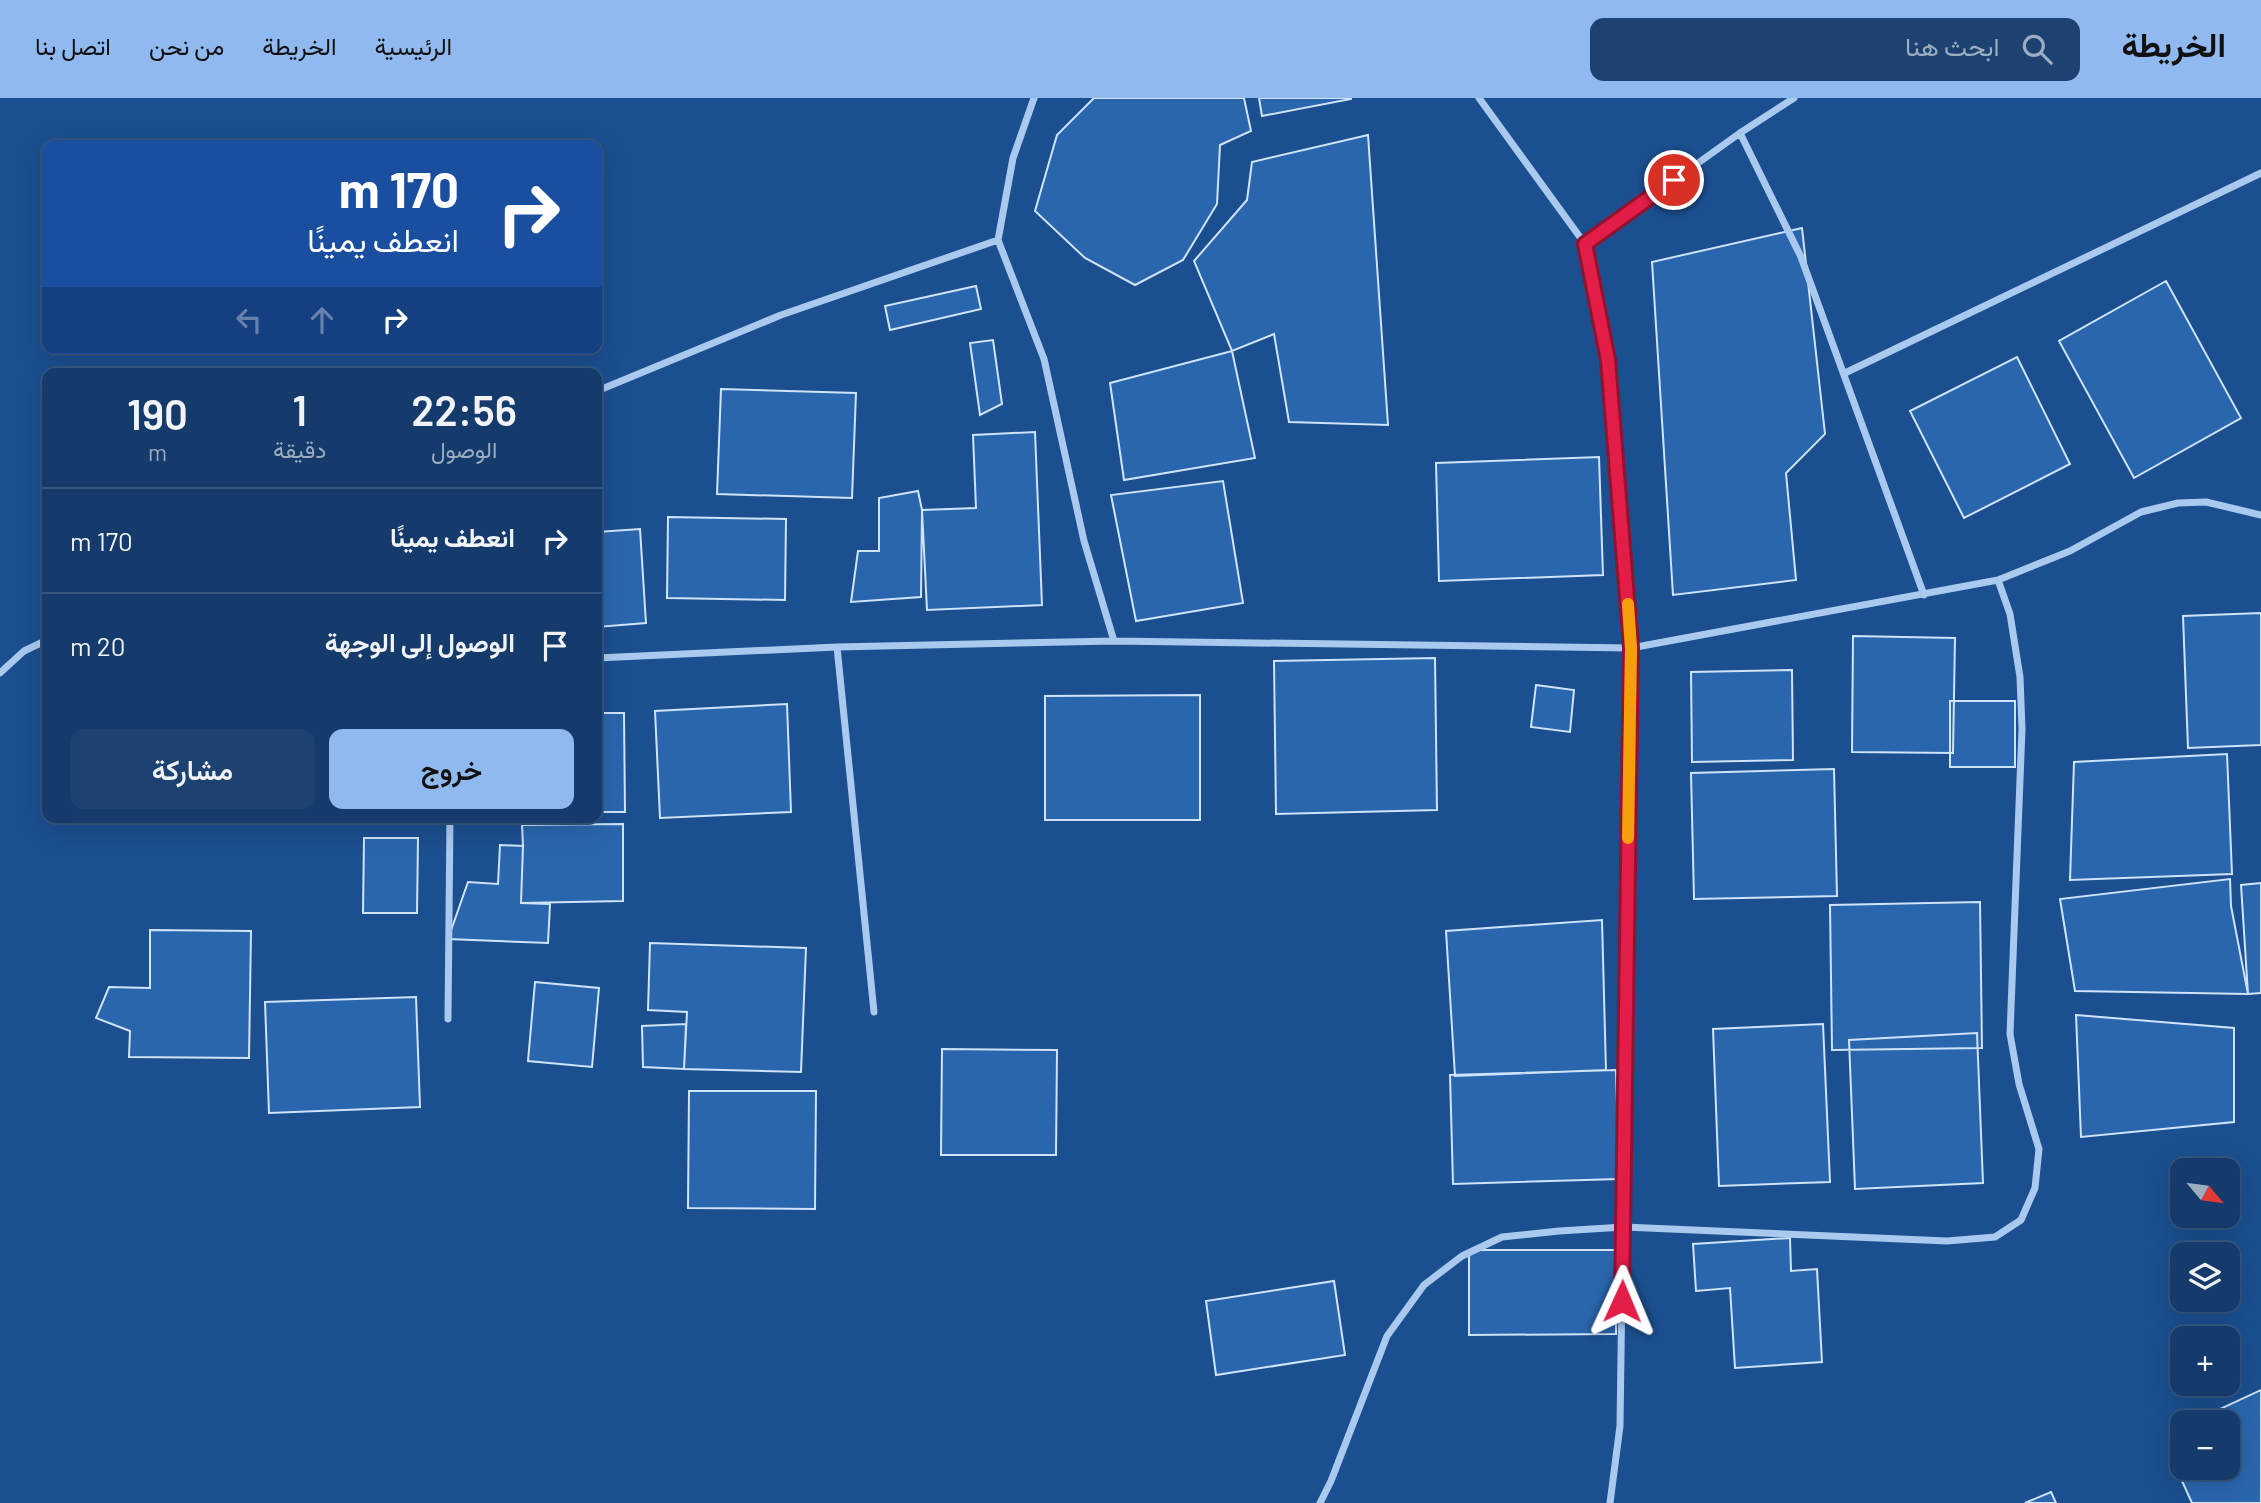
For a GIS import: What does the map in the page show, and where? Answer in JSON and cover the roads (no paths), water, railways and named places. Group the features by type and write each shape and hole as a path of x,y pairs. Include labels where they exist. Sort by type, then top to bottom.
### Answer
{"street":[{"path":"1034,98 1013,158 998,240 1044,359 1084,541 1114,641"},
{"path":"1479,98 1585,244 1608,360 1631,648 1620,1426 1611,1503"},
{"path":"1585,244 1740,133 1794,98"},
{"path":"1740,133 1801,257 1924,595"},
{"path":"1845,373 2261,173"},
{"path":"602,389 781,315 998,240"},
{"path":"602,658 836,647 1114,641 1631,648 1749,624 1998,580 2070,551 2141,512 2178,503 2206,502 2261,515"},
{"path":"1320,1503 1387,1336 1424,1285 1462,1256 1502,1237 1624,1227 1947,1241 1995,1237 2021,1220 2035,1188 2039,1149 2019,1084 2010,1034 2022,729 2020,677 2010,614 1998,580"},
{"path":"0,673 24,651 42,642"},
{"path":"836,647 874,1012"},
{"path":"447,1019 450,823"}]}
